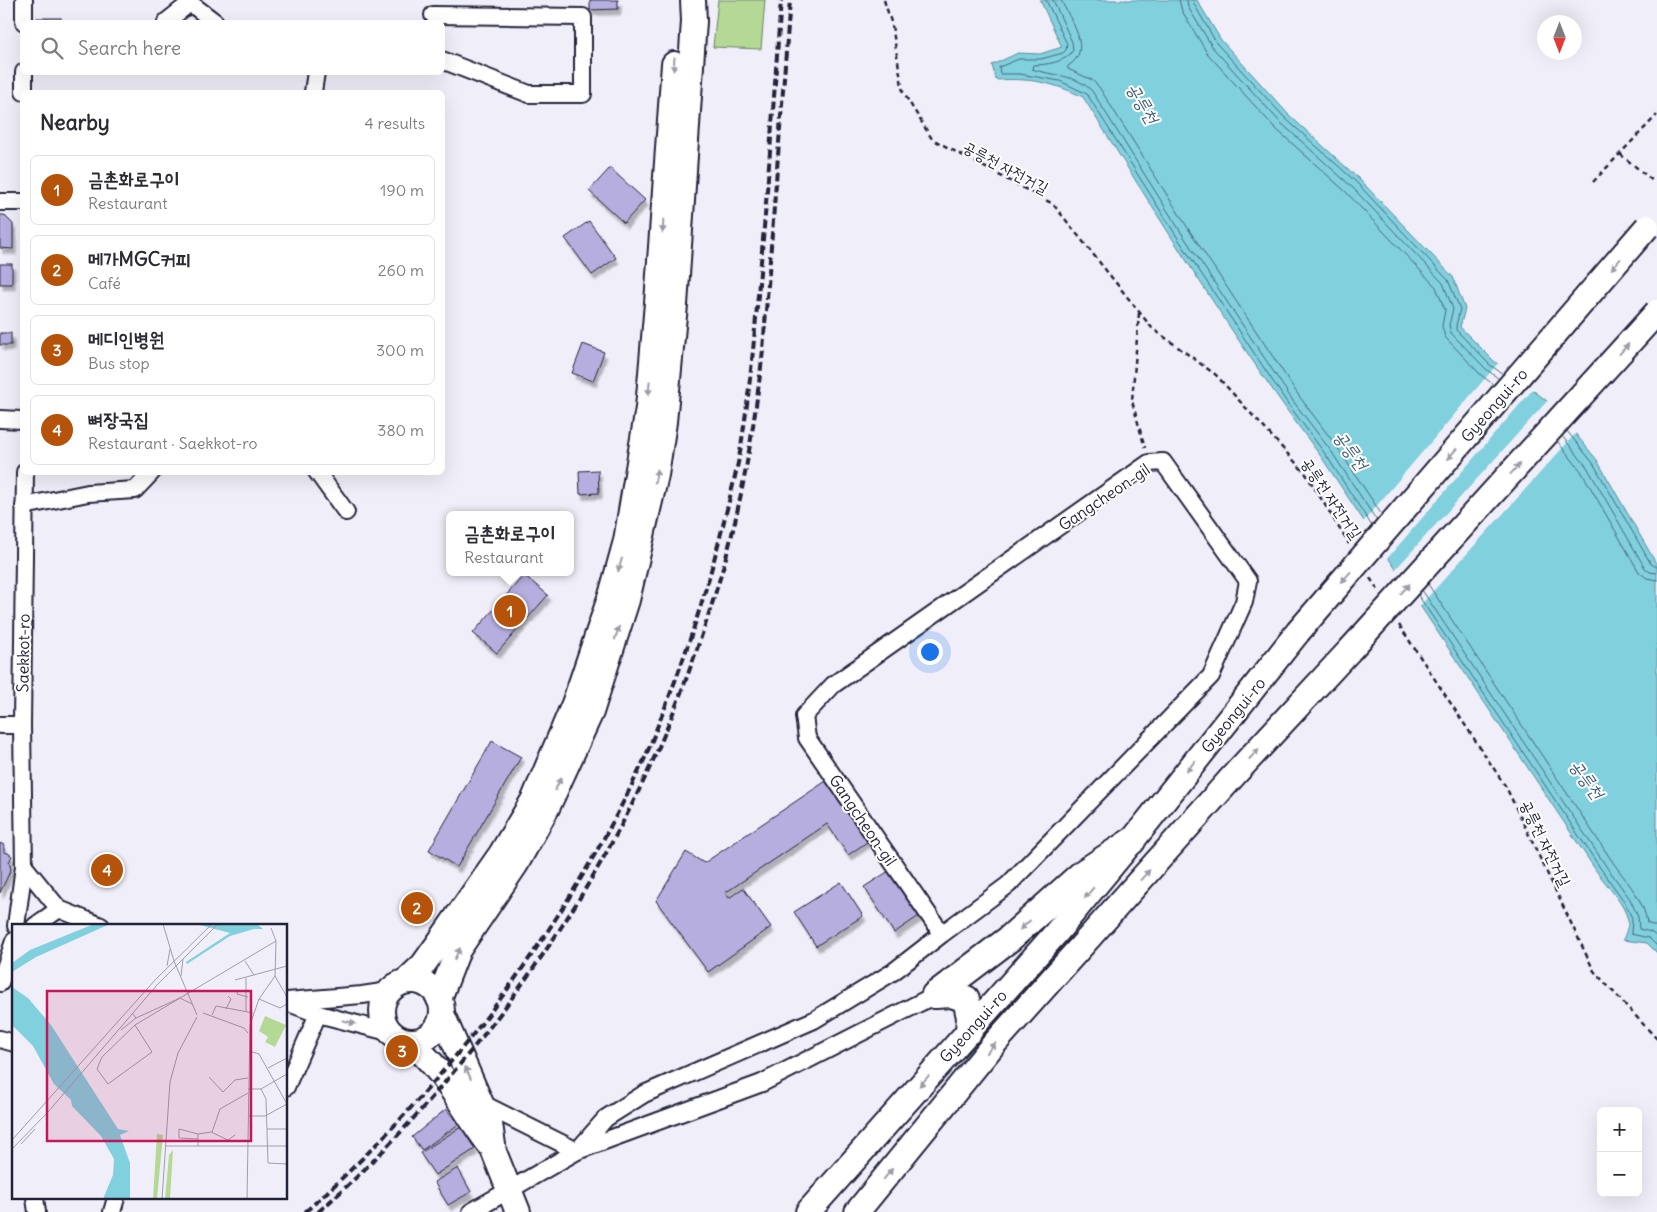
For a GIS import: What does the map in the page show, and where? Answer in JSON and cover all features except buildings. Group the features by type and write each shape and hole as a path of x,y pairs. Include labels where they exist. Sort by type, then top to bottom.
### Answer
{"main road":[{"path":"936,995 1009,938 1083,873 1132,841"},
{"path":"936,995 952,994 966,999 970,1017 969,1031"}],"street":[{"path":"24,0 24,20"},
{"path":"494,1152 438,1069 424,1053 386,1026 382,1017 382,1008 384,998 423,965 501,854 534,799 574,704 612,592 626,541 648,408 677,21 688,0"},
{"path":"288,1003 318,1014 400,1037 418,1040 426,1037 439,1023 440,1007 458,950 521,856 547,808 591,712 627,600 639,555 656,475 664,422 675,305 694,21 693,0"},
{"path":"168,20 190,2 212,20"},
{"path":"433,13 583,17 583,94 529,94 445,61"},
{"path":"24,75 24,90"},
{"path":"313,90 316,75"},
{"path":"0,202 20,202"},
{"name":"Gyeongui-ro","path":"808,1212 1056,933 1132,841 1298,632 1652,222"},
{"name":"Gyeongui-ro","path":"857,1212 993,1045 1235,774 1657,312"},
{"path":"0,419 20,420"},
{"name":"Gangcheon-gil","path":"578,1151 606,1118 644,1094 814,1020 893,972 1008,885 1212,676 1244,602 1248,580 1163,462 1149,463 833,685 804,716 807,738 942,934"},
{"name":"Saekkot-ro","path":"16,924 24,866 22,725 25,475"},
{"path":"24,506 88,493 135,490 149,475"},
{"path":"319,475 346,512"},
{"path":"0,725 22,725"},
{"path":"24,866 59,909 96,924"},
{"path":"38,924 59,909"},
{"path":"0,983 12,947"},
{"path":"288,1002 362,995 414,981 429,986 482,1103 490,1124 494,1152 518,1212"},
{"path":"471,1212 578,1151 762,1083 936,995"},
{"path":"288,1082 318,1014"},
{"path":"0,1038 12,1042"},
{"path":"482,1103 578,1151"}],"path":[{"name":"공릉천 자전거길","path":"884,0 892,26 903,92 932,140 1053,204 1152,328 1216,375 1306,474 1353,549"},
{"path":"1593,182 1657,115"},
{"path":"1620,154 1652,181"},
{"path":"1139,312 1132,400 1149,463"},
{"path":"1368,574 1378,591"},
{"name":"공릉천 자전거길","path":"1399,624 1506,787 1594,971 1657,1039"}],"green space":[{"path":"718,0 765,0 761,49 713,47"}],"water":[{"name":"공릉천","path":"1040,0 1197,0 1221,40 1288,114 1359,179 1453,277 1465,309 1460,327 1494,361 1551,404 1597,460 1657,565 1657,953 1647,943 1623,940 1628,920 1619,901 1597,872 1322,458 1228,325 1083,97 1041,82 996,80 992,65 1018,53 1040,54 1062,47"}],"pier":[{"path":"1499,362 1534,388 1386,560 1362,523"},
{"path":"1549,399 1577,432 1418,608 1394,571"}],"railway":[{"path":"305,1212 406,1113 453,1059 497,1003 577,885 612,823 644,760 664,710 690,639 719,542 743,436 755,327 781,0"},
{"path":"318,1212 370,1164 419,1112 479,1041 535,967 585,889 630,808 650,767 682,691 725,561 738,509 752,429 763,350 790,0"}],"place":[{"name":"금촌화로구이","path":"510,611"},
{"name":"뼈장국집","path":"107,870"},
{"name":"메가MGC커피","path":"417,908"},
{"name":"메디인병원","path":"402,1051"}]}
